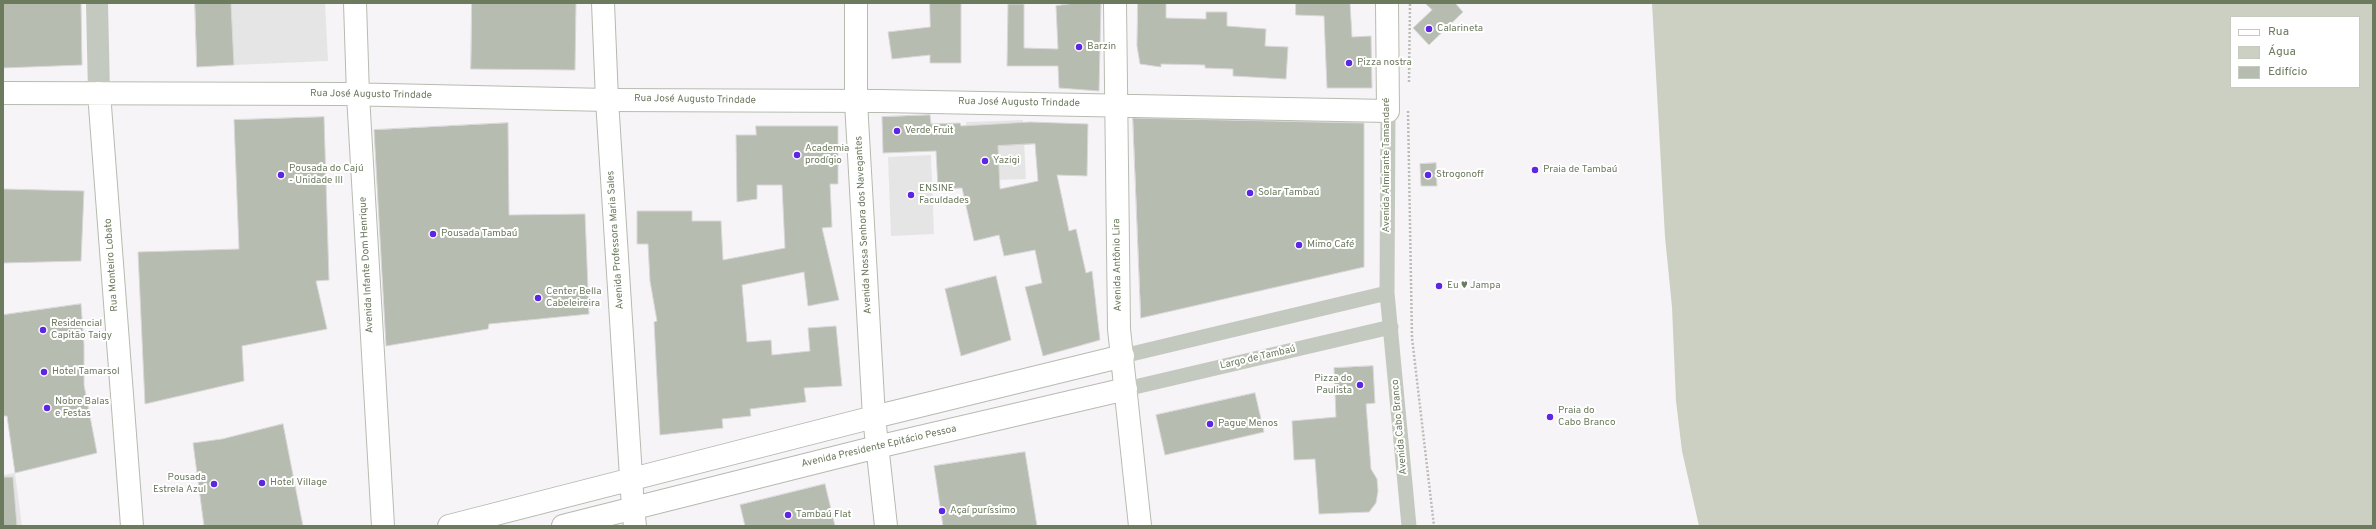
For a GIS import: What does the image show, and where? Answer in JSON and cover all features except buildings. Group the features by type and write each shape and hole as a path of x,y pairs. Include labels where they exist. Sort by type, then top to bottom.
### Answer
{"main road":[{"name":"Avenida Infante Dom Henrique","path":"355,3 358,95 383,526"},
{"name":"Avenida Professora Maria Sales","path":"603,3 607,100 631,478"},
{"name":"Avenida Nossa Senhora dos Navegantes","path":"856,3 856,102 874,417 886,526"},
{"name":"Avenida Antônio Lira","path":"1115,3 1119,329 1140,526"},
{"name":"Avenida Almirante Tamandaré","path":"1387,3 1388,111"},
{"name":"Rua José Augusto Trindade","path":"3,93 358,95 607,100 1116,105 1388,111"},
{"name":"Rua Monteiro Lobato","path":"99,93 132,526"},
{"path":"449,526 631,478 1123,356"},
{"name":"Avenida Presidente Epitácio Pessoa","path":"563,526 634,517 877,447 1126,389"},
{"path":"631,478 634,517"}],"street":[{"name":"Rua Monteiro Lobato","path":"97,3 99,93"},
{"name":"Avenida Almirante Tamandaré","path":"1388,111 1387,293 1391,328"},
{"path":"1123,356 1387,293"},
{"name":"Largo de Tambaú","path":"1126,389 1391,328"},
{"name":"Avenida Cabo Branco","path":"1391,328 1409,526"}],"path":[{"path":"1409,76 1410,3"},
{"path":"1409,150 1412,338 1434,526"}],"shaded area":[{"path":"231,3 325,3 328,61 234,65"},
{"name":"Yazigi","path":"1023,120 1026,179 969,181 966,122"},
{"name":"ENSINE Faculdades","path":"931,155 934,234 891,236 888,157"},
{"path":"15,473 22,526 3,526 3,475"}],"water":[{"path":"1652,3 2373,3 2373,526 1699,526 1682,451 1676,401 1672,307 1665,237"}],"place":[{"name":"Calarineta","path":"1429,29"},
{"name":"Barzin","path":"1079,47"},
{"name":"Pizza nostra","path":"1349,63"},
{"name":"Verde Fruit","path":"897,131"},
{"name":"Academia prodígio","path":"797,155"},
{"name":"Yazigi","path":"985,161"},
{"name":"Praia de Tambaú","path":"1535,170"},
{"name":"Pousada do Cajú - Unidade III","path":"281,175"},
{"name":"Strogonoff","path":"1428,175"},
{"name":"Solar Tambaú","path":"1250,193"},
{"name":"ENSINE Faculdades","path":"911,195"},
{"name":"Pousada Tambaú","path":"433,234"},
{"name":"Mimo Café","path":"1299,245"},
{"name":"Eu ♥ Jampa","path":"1439,286"},
{"name":"Center Bella Cabeleireira","path":"538,298"},
{"name":"Residencial Capitão Taigy","path":"43,330"},
{"name":"Hotel Tamarsol","path":"44,372"},
{"name":"Pizza do Paulista","path":"1360,385"},
{"name":"Nobre Balas e Festas","path":"47,408"},
{"name":"Praia do Cabo Branco","path":"1550,417"},
{"name":"Pague Menos","path":"1210,424"},
{"name":"Hotel Village","path":"262,483"},
{"name":"Pousada Estrela Azul","path":"214,484"},
{"name":"Açaí puríssimo","path":"942,511"},
{"name":"Tambaú Flat","path":"788,515"}]}
